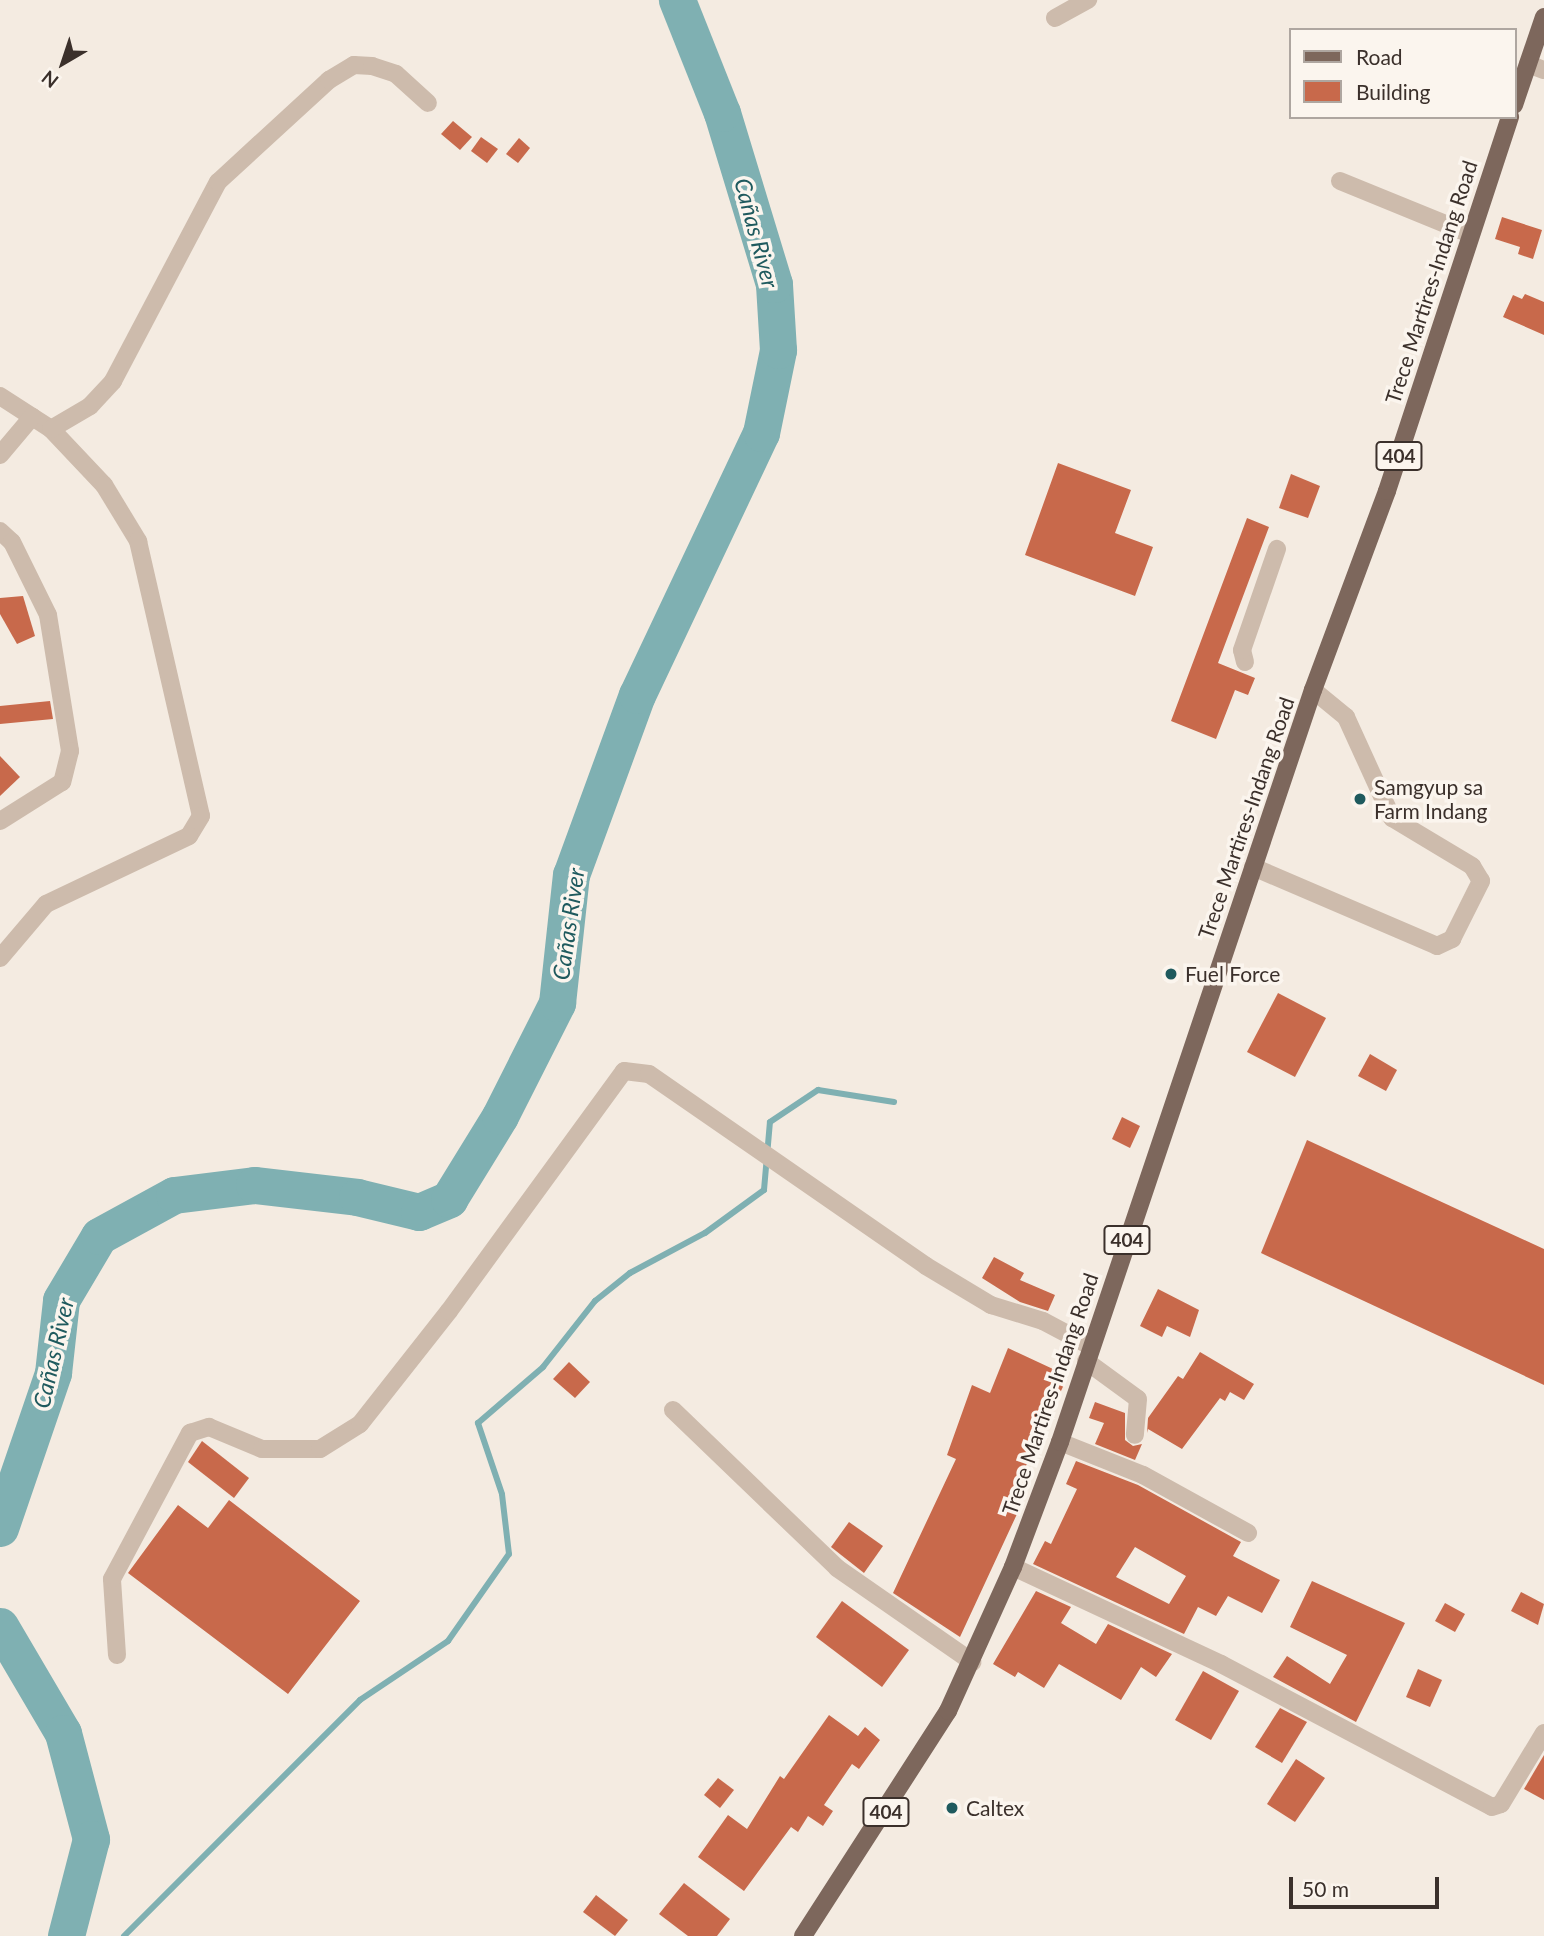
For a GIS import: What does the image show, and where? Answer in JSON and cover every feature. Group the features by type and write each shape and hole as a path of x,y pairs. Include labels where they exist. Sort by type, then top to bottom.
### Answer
{"main road":[{"path":"1516,102 1536,67 1544,17"},
{"name":"Trece Martires-Indang Road","path":"803,1936 899,1792 972,1662 1013,1567 1060,1442 1313,690 1387,492 1509,119"}],"street":[{"path":"1055,18 1088,0"},
{"path":"51,429 90,406 113,381 218,183 329,80 354,65 372,66 396,74 428,103"},
{"path":"1340,181 1470,234"},
{"path":"0,396 51,429 104,485 138,541 201,816 189,835 46,904 0,958"},
{"path":"0,455 32,417"},
{"path":"0,531 12,542 48,615 70,751 62,782 0,821"},
{"path":"1245,662 1242,650 1277,549"},
{"path":"1253,867 1437,946 1452,939 1481,881 1472,866 1392,818 1346,717 1313,690"},
{"path":"117,1655 112,1579 190,1433 209,1427 262,1449 320,1449 360,1424 449,1311 624,1071 649,1073 779,1166 991,1305 1043,1321 1088,1354 1138,1399 1135,1435"},
{"path":"673,1410 837,1568 972,1662"},
{"path":"1060,1442 1143,1475 1248,1533"},
{"path":"1013,1567 1221,1664 1492,1807 1501,1804 1544,1733"}],"building":[{"path":"453,121 472,137 460,150 441,134"},
{"path":"481,137 498,149 487,163 471,151"},
{"path":"519,138 530,148 518,163 506,154"},
{"path":"1502,217 1542,230 1533,259 1518,254 1520,247 1495,239"},
{"path":"1525,294 1544,302 1544,335 1503,317 1513,295 1522,299"},
{"path":"1058,463 1131,490 1115,533 1153,547 1135,596 1025,555"},
{"path":"1291,474 1320,486 1308,518 1279,508"},
{"path":"1247,518 1269,527 1218,663 1255,678 1248,695 1235,690 1216,739 1171,721"},
{"path":"23,596 35,636 17,644 0,614 0,598"},
{"path":"50,701 53,719 0,724 0,706"},
{"path":"0,756 20,777 0,796"},
{"path":"1278,993 1326,1018 1295,1077 1247,1052"},
{"path":"1370,1054 1397,1070 1386,1091 1358,1076"},
{"path":"1122,1117 1140,1126 1130,1148 1112,1139"},
{"path":"1307,1140 1544,1249 1544,1385 1261,1253"},
{"path":"994,1257 1024,1273 1020,1280 1055,1295 1048,1311 1020,1302 982,1278"},
{"path":"1158,1289 1199,1310 1190,1337 1167,1326 1162,1337 1140,1326"},
{"path":"1008,1348 1068,1376 1025,1468 1032,1470 1017,1514 960,1637 893,1593 956,1459 947,1455 972,1385 990,1393"},
{"path":"1200,1352 1254,1384 1244,1400 1230,1392 1225,1401 1220,1398 1182,1449 1148,1429 1147,1433 1148,1418 1178,1376 1183,1379"},
{"path":"569,1362 590,1382 575,1398 553,1379"},
{"path":"1095,1402 1125,1413 1125,1440 1133,1446 1142,1444 1135,1460 1095,1444 1104,1423 1089,1418"},
{"path":"202,1441 249,1478 234,1498 188,1462"},
{"path":"1076,1461 1138,1485 1241,1542 1233,1556 1280,1580 1262,1613 1228,1596 1216,1616 1198,1607 1184,1634 1033,1564 1045,1541 1051,1544 1077,1489 1066,1484","holes":["1135,1547 1186,1576 1169,1604 1116,1577"]},
{"path":"229,1500 360,1601 288,1694 128,1573 178,1505 208,1528"},
{"path":"849,1522 883,1546 864,1573 831,1547"},
{"path":"1312,1581 1405,1623 1356,1722 1273,1677 1287,1656 1330,1684 1347,1655 1290,1627"},
{"path":"1036,1591 1071,1607 1061,1623 1096,1644 1108,1624 1172,1654 1156,1677 1141,1667 1121,1700 1059,1664 1044,1688 1018,1672 1015,1677 993,1664"},
{"path":"1521,1592 1544,1604 1538,1625 1511,1611"},
{"path":"842,1601 909,1650 882,1687 816,1637"},
{"path":"1445,1603 1465,1614 1455,1632 1435,1621"},
{"path":"1418,1669 1442,1680 1430,1707 1406,1697"},
{"path":"1203,1671 1239,1691 1211,1740 1175,1720"},
{"path":"1280,1708 1307,1722 1282,1763 1255,1747"},
{"path":"829,1715 858,1736 865,1727 880,1740 859,1769 852,1764 824,1805 833,1811 823,1826 808,1816 798,1832 791,1827 744,1891 698,1857 728,1815 747,1829 780,1776 784,1779"},
{"path":"1544,1755 1544,1800 1524,1789"},
{"path":"1296,1759 1325,1778 1295,1822 1267,1804"},
{"path":"718,1778 734,1790 720,1808 704,1795"},
{"path":"684,1883 730,1919 717,1936 688,1936 659,1914"},
{"path":"596,1895 628,1920 615,1936 583,1912"}],"waterway":[{"name":"Cañas River","path":"0,1528 53,1373 61,1300 99,1236 174,1195 254,1185 357,1197 419,1212 449,1199 500,1116 557,1003 571,875 637,695 761,433 778,350 774,284 722,113 677,0"},
{"path":"124,1936 360,1700 448,1641 509,1554 502,1494 478,1423 543,1367 595,1301 630,1273 705,1233 764,1190 770,1122 818,1090 894,1102"},
{"name":"Cañas River","path":"0,1626 63,1733 91,1839 66,1936"}],"place":[{"name":"Samgyup sa Farm Indang","path":"1360,799"},
{"name":"Fuel Force","path":"1171,974"},
{"name":"Caltex","path":"952,1808"}]}
